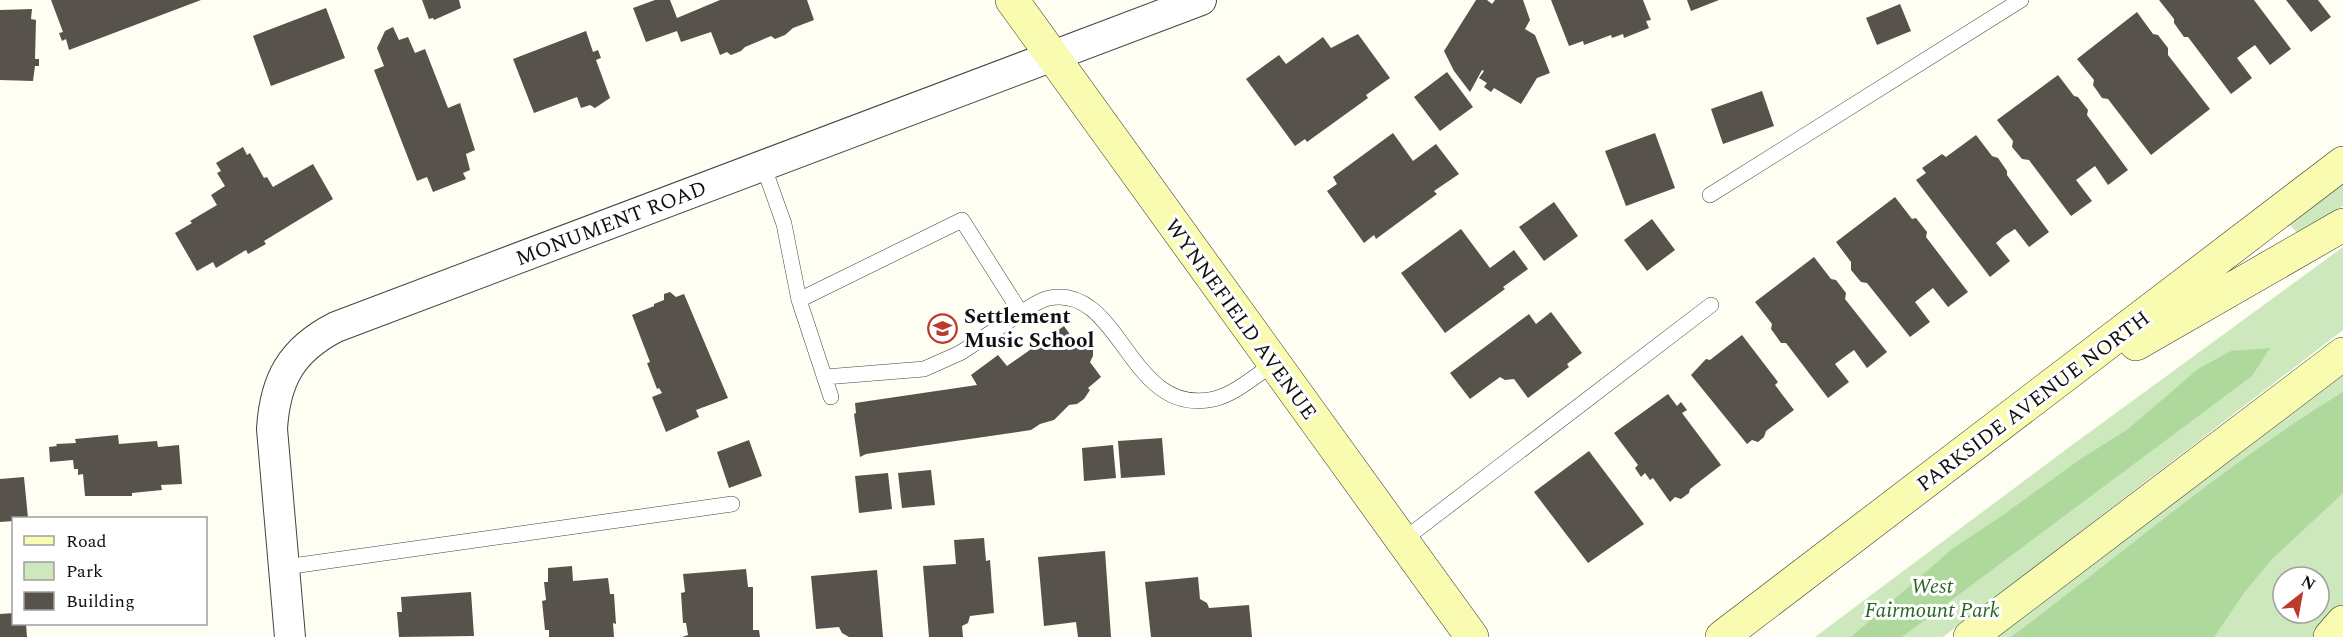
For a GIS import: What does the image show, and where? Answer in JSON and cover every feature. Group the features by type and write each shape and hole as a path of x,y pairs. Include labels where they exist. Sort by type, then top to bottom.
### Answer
{"main road":[{"name":"WYNNEFIELD AVENUE","path":"1012,0 1472,637"},
{"name":"PARKSIDE AVENUE NORTH","path":"1722,637 2343,163"},
{"path":"2027,406 2343,225"},
{"path":"1970,637 2343,354"},
{"path":"2330,637 2343,622"}],"street":[{"name":"MONUMENT ROAD","path":"290,637 272,429 273,406 279,385 288,368 300,351 317,337 336,327 1201,0"}],"lane":[{"path":"1710,195 2021,0"},
{"path":"763,165 784,224 800,300 831,397"},
{"path":"800,300 962,220 1021,313"},
{"path":"825,377 924,369 960,353 1036,303 1049,298 1080,302 1104,321 1160,389 1178,399 1197,400 1226,395 1273,364"},
{"path":"1402,541 1711,305"},
{"path":"285,567 732,504"}],"green space":[{"path":"2343,183 2343,206 2299,235 2290,225"},
{"name":"West Fairmount Park","path":"2343,247 2343,330 1943,637 1815,637 2068,448"},
{"path":"2270,348 2252,376 1902,637 1851,637 1952,549 2079,460 2128,429 2198,369 2231,351"},
{"name":"West Fairmount Park","path":"2343,369 2343,637 1988,637"},
{"name":"West Fairmount Park","path":"2343,392 2343,493 2271,560 2244,593 2214,637 2011,637 2257,449"}],"building":[{"path":"51,0 201,0 69,50 66,39 62,41 59,33 63,32"},
{"path":"422,0 459,0 461,8 434,20 429,19"},
{"path":"655,0 670,0 677,18 720,0 807,0 814,20 793,28 785,35 775,39 771,36 731,55 727,52 720,55 711,32 681,42 677,31 646,42 633,8"},
{"path":"1476,0 1487,0 1492,4 1495,0 1523,0 1530,20 1525,29 1535,35 1550,73 1537,78 1521,104 1494,88 1491,92 1484,87 1487,83 1479,78 1484,71 1482,70 1470,92 1454,71 1444,51"},
{"path":"1551,0 1643,0 1651,20 1646,21 1649,28 1624,38 1623,34 1612,38 1611,35 1584,45 1583,41 1569,46"},
{"path":"1687,0 1719,0 1691,11"},
{"path":"2159,0 2254,0 2291,49 2270,65 2255,45 2237,58 2252,78 2231,94 2188,37 2184,37"},
{"path":"2286,0 2318,0 2331,17 2311,32"},
{"path":"1900,4 1911,31 1877,45 1866,18"},
{"path":"326,8 345,58 271,86 253,36"},
{"path":"32,9 31,19 36,20 35,59 39,59 39,66 35,66 33,81 0,80 0,10"},
{"path":"2137,12 2153,34 2158,35 2168,48 2168,55 2210,109 2151,155 2108,99 2102,98 2093,85 2094,80 2077,59"},
{"path":"393,27 399,40 408,37 415,53 425,49 448,108 460,103 475,150 466,154 470,170 463,173 466,179 433,192 427,177 417,181 374,70 384,66 377,48 385,31"},
{"path":"586,31 593,52 598,50 601,58 596,60 610,98 595,108 590,105 581,108 577,97 534,113 513,59"},
{"path":"1358,34 1390,78 1366,95 1368,98 1307,142 1305,139 1295,146 1246,79 1279,55 1286,64 1323,37 1331,48"},
{"path":"1447,72 1473,107 1440,131 1414,97"},
{"path":"2058,75 2088,110 2087,115 2128,170 2108,185 2095,166 2076,180 2092,201 2071,216 2029,160 2022,159 2012,147 2013,141 1997,120"},
{"path":"1762,91 1774,126 1723,144 1711,109"},
{"path":"1393,133 1413,161 1436,144 1459,174 1434,191 1437,194 1376,239 1374,235 1364,243 1327,191 1337,184 1333,177"},
{"path":"1655,133 1675,188 1626,206 1605,151"},
{"path":"1976,135 1992,156 1998,158 2007,171 2007,175 2049,232 2029,247 2015,229 2004,236 1996,243 2010,261 1990,277 1916,180 1926,173 1922,168 1942,154 1946,157"},
{"path":"243,147 247,155 250,153 264,178 267,177 273,187 313,164 333,199 264,241 266,244 248,254 246,250 216,268 213,262 197,271 175,233 217,205 211,195 225,186 217,173 221,171 216,163"},
{"path":"1895,197 1912,219 1916,218 1927,232 1926,237 1968,292 1948,307 1933,288 1915,302 1930,322 1910,337 1867,283 1861,282 1851,270 1851,262 1836,242"},
{"path":"1554,202 1578,236 1544,261 1519,227"},
{"path":"1652,219 1675,250 1647,271 1624,240"},
{"path":"1461,229 1490,268 1514,250 1528,269 1445,333 1401,273"},
{"path":"1814,257 1831,279 1836,280 1846,293 1845,299 1887,352 1867,368 1854,350 1835,364 1849,382 1828,398 1786,343 1781,343 1771,329 1772,324 1755,302"},
{"path":"670,292 676,297 684,294 728,398 696,410 699,417 666,432 652,397 662,393 659,388 657,389 647,363 650,362 632,315 664,300 664,294"},
{"path":"1551,312 1582,353 1567,364 1569,367 1528,398 1514,379 1505,380 1500,377 1470,399 1450,373 1529,314 1536,324"},
{"path":"1064,326 1076,343 1081,341 1089,344 1093,349 1090,362 1101,377 1088,388 1090,390 1084,399 1077,404 1069,405 1054,420 1040,424 1031,430 866,454 860,457 854,414 856,413 855,403 977,385 971,375 998,355 1007,366"},
{"path":"1742,335 1778,382 1775,385 1794,410 1766,431 1764,437 1758,442 1752,440 1747,444 1691,375 1706,359 1710,360"},
{"path":"1668,394 1677,406 1681,402 1687,410 1682,413 1721,465 1681,499 1675,497 1670,502 1653,478 1650,480 1645,473 1641,477 1635,468 1638,465 1614,433"},
{"path":"118,435 119,444 157,441 158,447 179,445 182,484 161,485 162,490 132,493 132,496 85,496 83,474 78,475 78,469 74,469 73,460 50,462 49,447 57,446 56,444 76,443 75,439"},
{"path":"1162,438 1165,475 1121,478 1118,441"},
{"path":"749,440 762,476 729,488 717,452"},
{"path":"1113,445 1116,478 1084,481 1082,448"},
{"path":"1589,451 1644,524 1588,563 1534,492"},
{"path":"931,470 935,505 902,508 898,473"},
{"path":"888,473 892,509 859,513 855,476"},
{"path":"24,477 28,517 12,517 12,521 0,522 0,479"},
{"path":"984,538 986,561 990,560 994,613 970,616 968,623 962,626 963,637 929,637 923,566 956,564 954,540"},
{"path":"1105,551 1111,637 1078,637 1076,622 1044,626 1038,557"},
{"path":"572,566 573,581 608,578 610,594 614,594 616,624 613,623 614,637 549,637 549,630 545,630 542,601 546,600 544,582 548,582 548,568"},
{"path":"746,569 748,587 753,587 753,630 759,630 760,637 682,637 688,635 686,623 683,623 681,593 685,592 683,574"},
{"path":"877,570 883,637 849,637 842,633 839,627 816,629 811,576"},
{"path":"1198,577 1200,599 1207,603 1209,608 1249,605 1252,637 1151,637 1145,582"},
{"path":"471,592 474,636 399,637 397,612 402,612 401,597"},
{"path":"12,613 12,625 26,625 27,637 0,637 0,614"}],"place":[{"name":"Settlement Music School","path":"943,328"}]}
